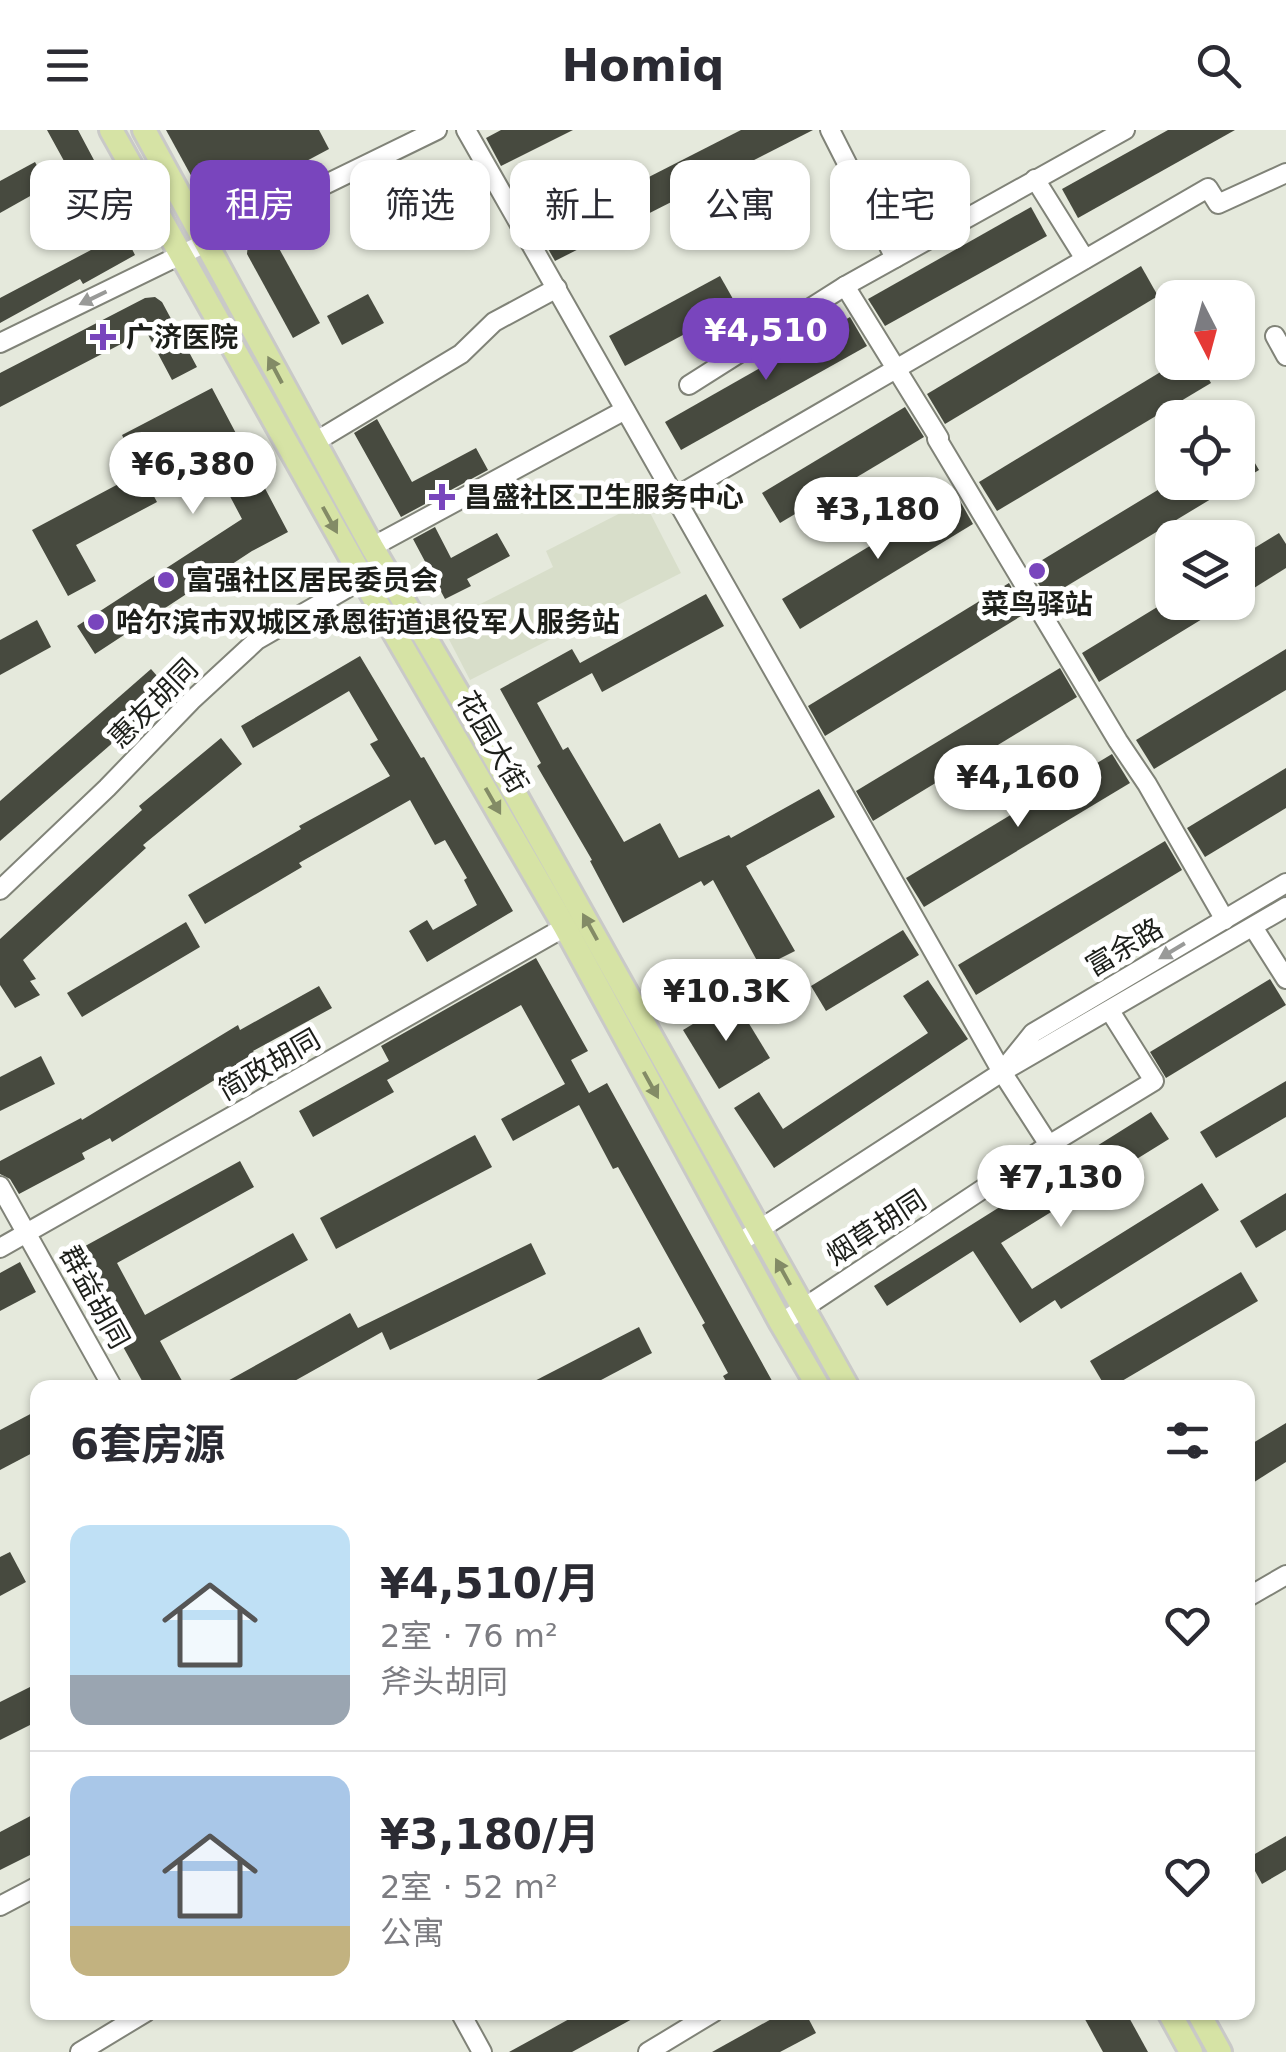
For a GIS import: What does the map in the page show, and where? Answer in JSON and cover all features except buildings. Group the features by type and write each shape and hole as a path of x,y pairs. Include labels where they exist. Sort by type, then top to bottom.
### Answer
{"main road":[{"name":"花园大街","path":"110,130 565,927 814,1380"},
{"name":"花园大街","path":"144,130 190,213"},
{"name":"花园大街","path":"210,250 372,547 472,717 844,1380"},
{"path":"1173,2020 1191,2052"},
{"path":"1202,2020 1220,2052"}],"street":[{"path":"330,183 437,130"},
{"path":"466,130 1002,1072 1049,1145"},
{"path":"830,130 895,258"},
{"path":"688,385 845,286 1126,130"},
{"path":"675,497 1208,188 1218,204 1286,173"},
{"path":"1035,178 1085,259"},
{"path":"0,343 194,250"},
{"path":"845,286 940,438 937,439 1040,613 1148,784 1225,920"},
{"path":"315,442 461,354 494,322 556,288"},
{"path":"1275,336 1286,356"},
{"path":"372,547 625,410"},
{"name":"惠友胡同","path":"0,890 257,640 363,578"},
{"name":"富余路","path":"1002,1072 1033,1034 1286,883"},
{"name":"富余路","path":"737,1244 1002,1072 1286,908"},
{"name":"简政胡同","path":"0,1248 565,927"},
{"path":"1253,927 1286,979"},
{"name":"烟草胡同","path":"781,1323 1049,1145 1154,1081 1110,1011"},
{"name":"群益胡同","path":"0,1186 110,1380"},
{"path":"1255,1594 1286,1575"},
{"path":"0,1906 30,1890"},
{"path":"80,2052 133,2020"},
{"path":"464,2020 482,2052"},
{"path":"648,2052 701,2020"}],"shaded area":[{"path":"644,501 681,573 470,680 441,624 553,567 546,551"}],"place":[{"name":"广济医院","path":"103,337"},
{"name":"昌盛社区卫生服务中心","path":"442,497"},
{"name":"菜鸟驿站","path":"1037,571"},
{"name":"富强社区居民委员会","path":"166,580"},
{"name":"哈尔滨市双城区承恩街道退役军人服务站","path":"96,622"}]}
